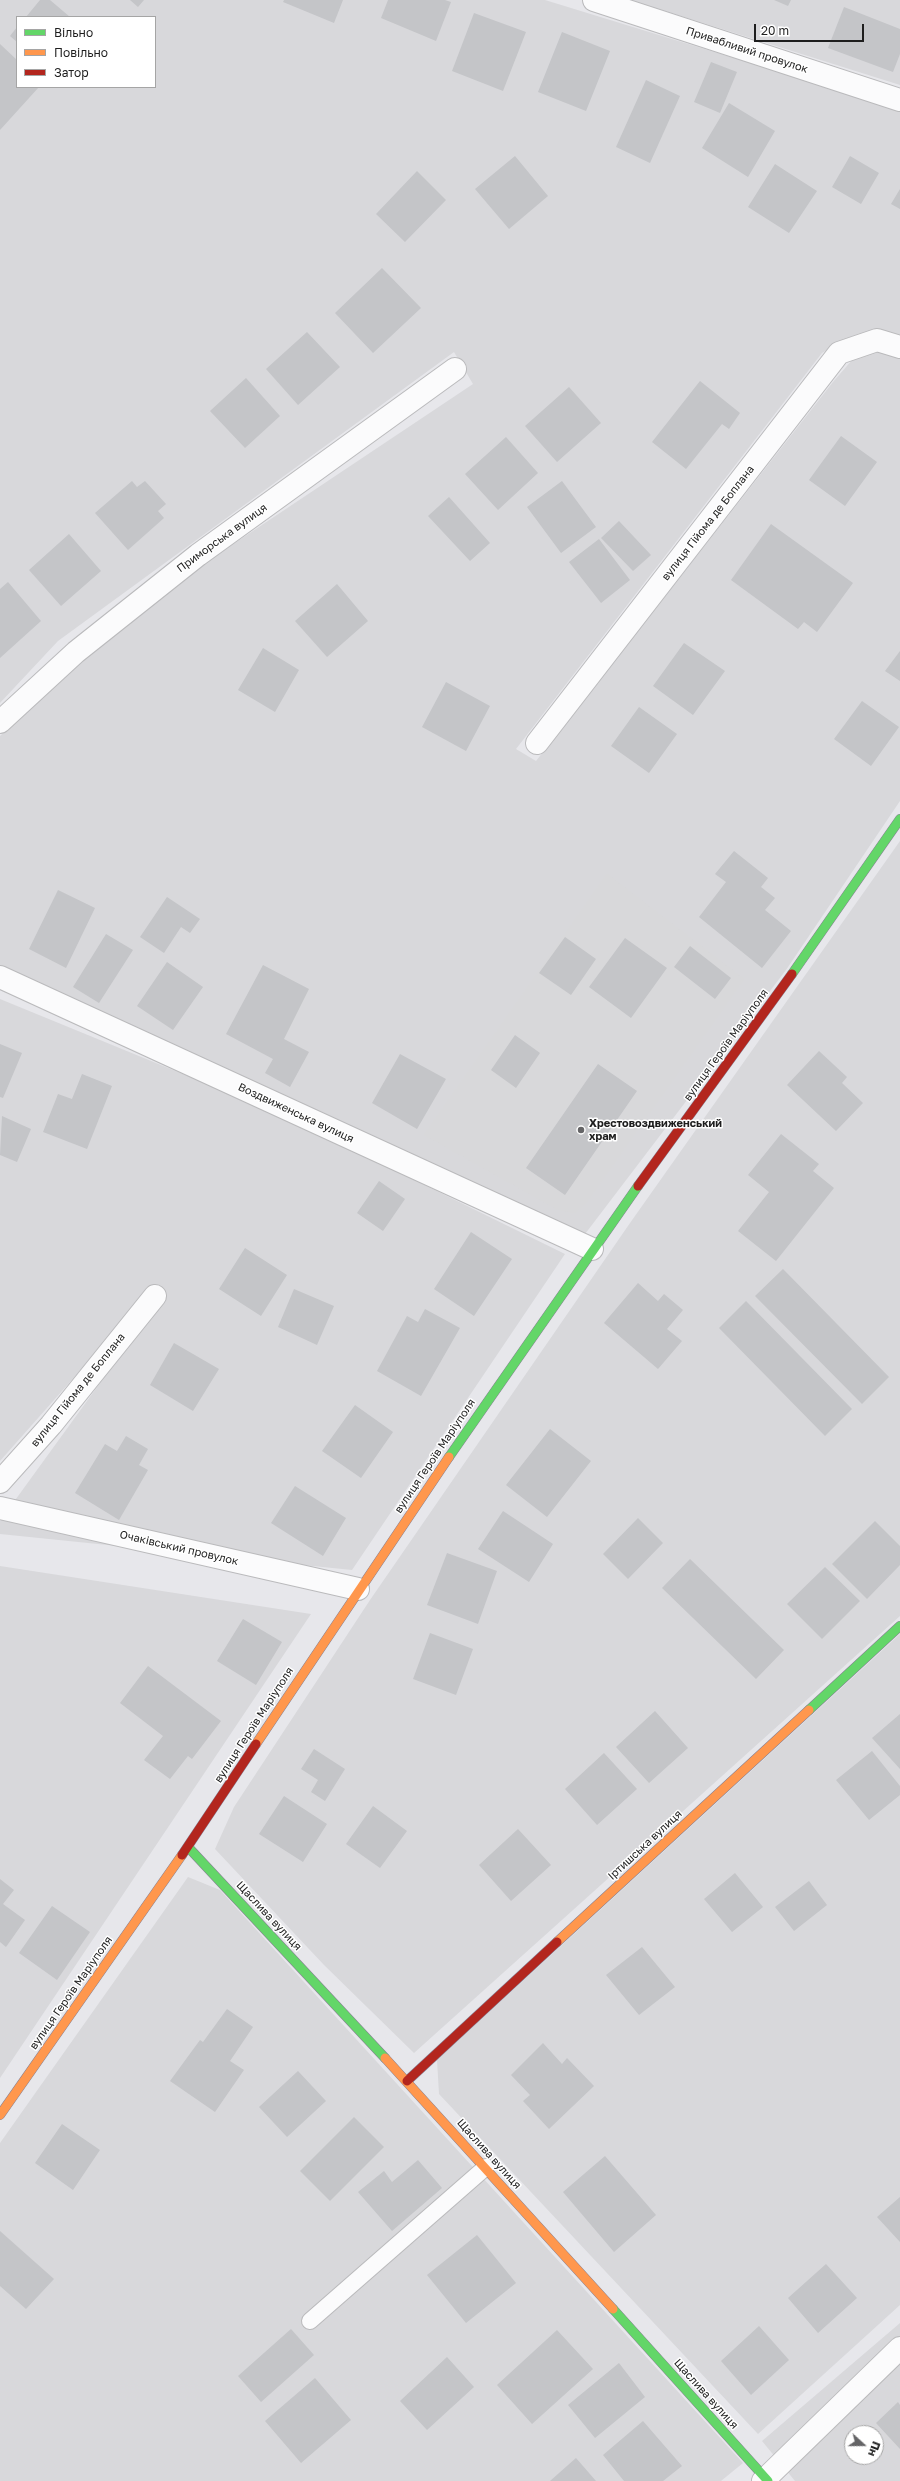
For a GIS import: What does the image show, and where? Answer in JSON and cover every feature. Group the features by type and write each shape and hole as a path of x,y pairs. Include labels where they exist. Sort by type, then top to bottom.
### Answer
{"street":[{"name":"Привабливий провулок","path":"594,0 900,100"},
{"name":"вулиця Гійома де Боплана","path":"537,743 839,353 877,340 900,347"},
{"name":"Приморська вулиця","path":"0,722 76,652 198,555 455,370"},
{"name":"вулиця Героїв Маріуполя","path":"0,2115 188,1847 358,1589 592,1249 788,980 900,818"},
{"name":"Воздвиженська вулиця","path":"0,976 592,1249"},
{"name":"вулиця Гійома де Боплана","path":"0,1482 51,1424 155,1296"},
{"name":"Очаківський провулок","path":"0,1508 358,1589"},
{"name":"Іртишська вулиця","path":"407,2081 900,1626"},
{"name":"Щаслива вулиця","path":"188,1847 486,2167 766,2480"},
{"path":"766,2480 900,2348"}],"lane":[{"path":"310,2321 486,2167"}],"shaded area":[{"path":"0,0 545,0 900,109 900,340 877,335 850,337 822,353 516,749 536,761 833,382 859,352 890,352 900,355 900,801 786,970 582,1238 0,966 0,736 61,677 181,579 473,384 454,352 58,641 0,703"},
{"path":"630,0 900,0 900,85"},
{"path":"900,841 900,1616 414,2053 324,1965 215,1849 234,1807 370,1600 630,1223"},
{"path":"607,874 744,979 586,1203 574,1213 558,1210 424,1135"},
{"path":"0,999 278,1113 565,1254 352,1570 0,1534 0,1521 166,1292 155,1286 0,1461"},
{"path":"0,1566 311,1614 0,2078"},
{"path":"900,1634 900,2305 758,2434 439,2094 437,2060"},
{"path":"188,1877 220,1890 743,2463 721,2481 0,2481 0,2143"},
{"path":"900,2323 900,2481 795,2481 762,2441"}],"building":[{"path":"40,0 50,0 69,16 27,16"},
{"path":"130,0 144,0 138,7"},
{"path":"284,0 343,0 334,23 283,2"},
{"path":"388,0 445,0 451,2 436,41 381,18"},
{"path":"774,0 791,0 788,6"},
{"path":"844,7 900,29 900,54 893,72 828,48"},
{"path":"474,13 526,32 503,91 452,71"},
{"path":"16,28 16,41 10,36"},
{"path":"562,32 610,51 586,111 538,92"},
{"path":"0,44 16,59 16,88 38,88 0,130"},
{"path":"711,62 737,72 720,113 694,102"},
{"path":"646,80 680,96 650,163 616,147"},
{"path":"729,103 775,131 748,177 702,148"},
{"path":"515,156 548,196 509,229 475,189"},
{"path":"850,156 879,173 861,204 832,187"},
{"path":"775,164 817,191 789,233 748,207"},
{"path":"417,171 446,200 405,242 376,214"},
{"path":"900,189 900,209 891,204"},
{"path":"382,268 421,308 373,353 335,313"},
{"path":"307,332 340,367 298,405 266,369"},
{"path":"246,378 280,416 245,448 210,411"},
{"path":"700,381 740,413 729,429 722,424 686,469 652,442"},
{"path":"569,387 601,423 557,462 525,426"},
{"path":"841,436 877,462 845,506 809,480"},
{"path":"506,437 538,473 498,510 465,474"},
{"path":"132,481 137,487 145,481 166,504 158,511 164,518 128,550 95,513"},
{"path":"562,481 596,527 561,553 527,507"},
{"path":"449,497 490,543 470,561 428,516"},
{"path":"619,521 651,555 633,571 601,538"},
{"path":"771,524 853,583 817,632 804,622 798,629 731,580"},
{"path":"69,534 101,571 61,606 29,570"},
{"path":"599,539 630,580 601,603 569,562"},
{"path":"8,582 41,621 0,658 0,589"},
{"path":"337,584 368,621 327,657 295,621"},
{"path":"684,643 725,671 693,715 653,686"},
{"path":"263,648 299,670 275,712 238,690"},
{"path":"900,651 900,681 885,671"},
{"path":"446,682 490,706 466,751 422,727"},
{"path":"862,701 899,727 871,766 834,739"},
{"path":"639,707 677,734 649,773 611,746"},
{"path":"734,851 768,878 761,887 775,898 765,910 791,931 762,968 699,917 726,882 715,874"},
{"path":"58,890 95,908 66,968 29,949"},
{"path":"167,897 200,919 190,933 181,927 164,953 140,937"},
{"path":"106,934 133,950 99,1003 73,987"},
{"path":"565,937 596,959 571,995 539,973"},
{"path":"625,938 667,968 631,1018 589,987"},
{"path":"690,946 731,978 715,999 674,967"},
{"path":"167,962 203,987 173,1030 137,1006"},
{"path":"263,965 309,989 284,1039 309,1052 290,1087 265,1073 273,1059 226,1034"},
{"path":"515,1035 540,1053 516,1088 491,1070"},
{"path":"0,1044 22,1053 3,1098 0,1097"},
{"path":"819,1051 847,1077 842,1083 863,1103 836,1131 787,1085"},
{"path":"400,1054 446,1079 417,1129 372,1103"},
{"name":"Хрестовоздвиженський храм","path":"598,1064 637,1091 565,1195 526,1168"},
{"path":"82,1074 112,1086 87,1149 43,1132 58,1094 72,1099"},
{"path":"2,1116 31,1129 17,1162 0,1155"},
{"path":"781,1134 819,1164 813,1171 834,1188 776,1261 738,1231 769,1192 748,1175"},
{"path":"379,1181 405,1199 383,1231 357,1213"},
{"path":"471,1232 512,1259 474,1316 434,1289"},
{"path":"245,1248 287,1275 261,1316 219,1289"},
{"path":"783,1269 889,1377 862,1404 755,1296"},
{"path":"638,1283 658,1301 664,1294 683,1310 667,1329 682,1341 658,1369 604,1323"},
{"path":"294,1289 334,1306 317,1345 278,1327"},
{"path":"746,1301 852,1409 825,1436 719,1328"},
{"path":"425,1309 460,1328 421,1396 377,1371 407,1316 418,1322"},
{"path":"174,1343 219,1369 193,1411 150,1385"},
{"path":"355,1405 393,1432 361,1478 322,1451"},
{"path":"550,1429 591,1461 547,1517 506,1485"},
{"path":"126,1436 148,1449 139,1465 148,1470 119,1520 75,1493 105,1444 117,1451"},
{"path":"295,1486 346,1518 323,1556 271,1523"},
{"path":"503,1511 553,1544 529,1582 478,1549"},
{"path":"638,1518 663,1543 628,1579 603,1554"},
{"path":"875,1521 900,1546 900,1565 867,1599 832,1564"},
{"path":"447,1553 497,1571 478,1624 427,1605"},
{"path":"690,1559 784,1650 756,1679 662,1588"},
{"path":"825,1567 860,1601 822,1639 787,1604"},
{"path":"243,1619 282,1642 256,1685 217,1661"},
{"path":"430,1633 473,1649 456,1695 413,1679"},
{"path":"148,1666 221,1721 192,1759 188,1756 170,1779 144,1760 163,1736 120,1703"},
{"path":"655,1711 688,1748 649,1783 616,1747"},
{"path":"900,1714 900,1769 872,1738"},
{"path":"314,1749 345,1769 325,1801 311,1792 318,1780 301,1769"},
{"path":"872,1751 900,1786 900,1795 869,1820 836,1780"},
{"path":"604,1753 637,1789 597,1825 565,1789"},
{"path":"284,1796 327,1824 303,1862 259,1834"},
{"path":"373,1806 407,1831 380,1868 346,1844"},
{"path":"518,1829 551,1865 511,1901 479,1865"},
{"path":"735,1873 763,1907 732,1932 704,1899"},
{"path":"0,1879 14,1890 3,1904 25,1920 6,1947 0,1942"},
{"path":"809,1881 827,1905 794,1931 775,1907"},
{"path":"52,1906 90,1932 57,1980 19,1953"},
{"path":"642,1947 675,1987 639,2015 606,1975"},
{"path":"227,2009 253,2027 230,2061 244,2070 215,2112 170,2081 200,2040 203,2042"},
{"path":"543,2043 562,2064 567,2058 594,2086 549,2129 523,2101 530,2095 511,2075"},
{"path":"298,2071 326,2101 287,2137 259,2107"},
{"path":"354,2117 384,2147 330,2201 300,2171"},
{"path":"62,2124 100,2150 73,2190 35,2163"},
{"path":"605,2156 656,2215 614,2252 563,2192"},
{"path":"418,2160 442,2188 392,2231 358,2192 384,2171 392,2182"},
{"path":"900,2197 900,2242 877,2217"},
{"path":"0,2231 54,2279 26,2309 0,2286"},
{"path":"477,2235 516,2283 466,2323 427,2275"},
{"path":"826,2264 857,2298 818,2333 788,2298"},
{"path":"759,2326 789,2360 751,2395 721,2361"},
{"path":"291,2329 314,2355 261,2402 238,2376"},
{"path":"557,2330 593,2369 532,2424 497,2385"},
{"path":"447,2357 474,2387 427,2430 400,2401"},
{"path":"619,2363 645,2397 595,2438 568,2405"},
{"path":"315,2378 351,2420 301,2463 265,2421"},
{"path":"898,2402 900,2405 900,2449 884,2432 884,2425 878,2425 876,2423"},
{"path":"643,2421 682,2466 663,2481 624,2481 603,2455"},
{"path":"576,2458 596,2481 550,2481"}],"traffic: fast":[{"path":"792,974 900,819"},
{"path":"449,1457 638,1186"},
{"path":"809,1710 900,1626"},
{"path":"188,1847 385,2058"},
{"path":"613,2309 768,2481"}],"traffic: slow":[{"path":"256,1744 449,1457"},
{"path":"557,1942 809,1710"},
{"path":"0,2115 182,1855"},
{"path":"385,2058 613,2309"}],"traffic: jam":[{"path":"638,1186 792,974"},
{"path":"182,1855 256,1744"},
{"path":"407,2081 557,1942"}],"place":[{"name":"Хрестовоздвиженський храм","path":"581,1130"}]}
